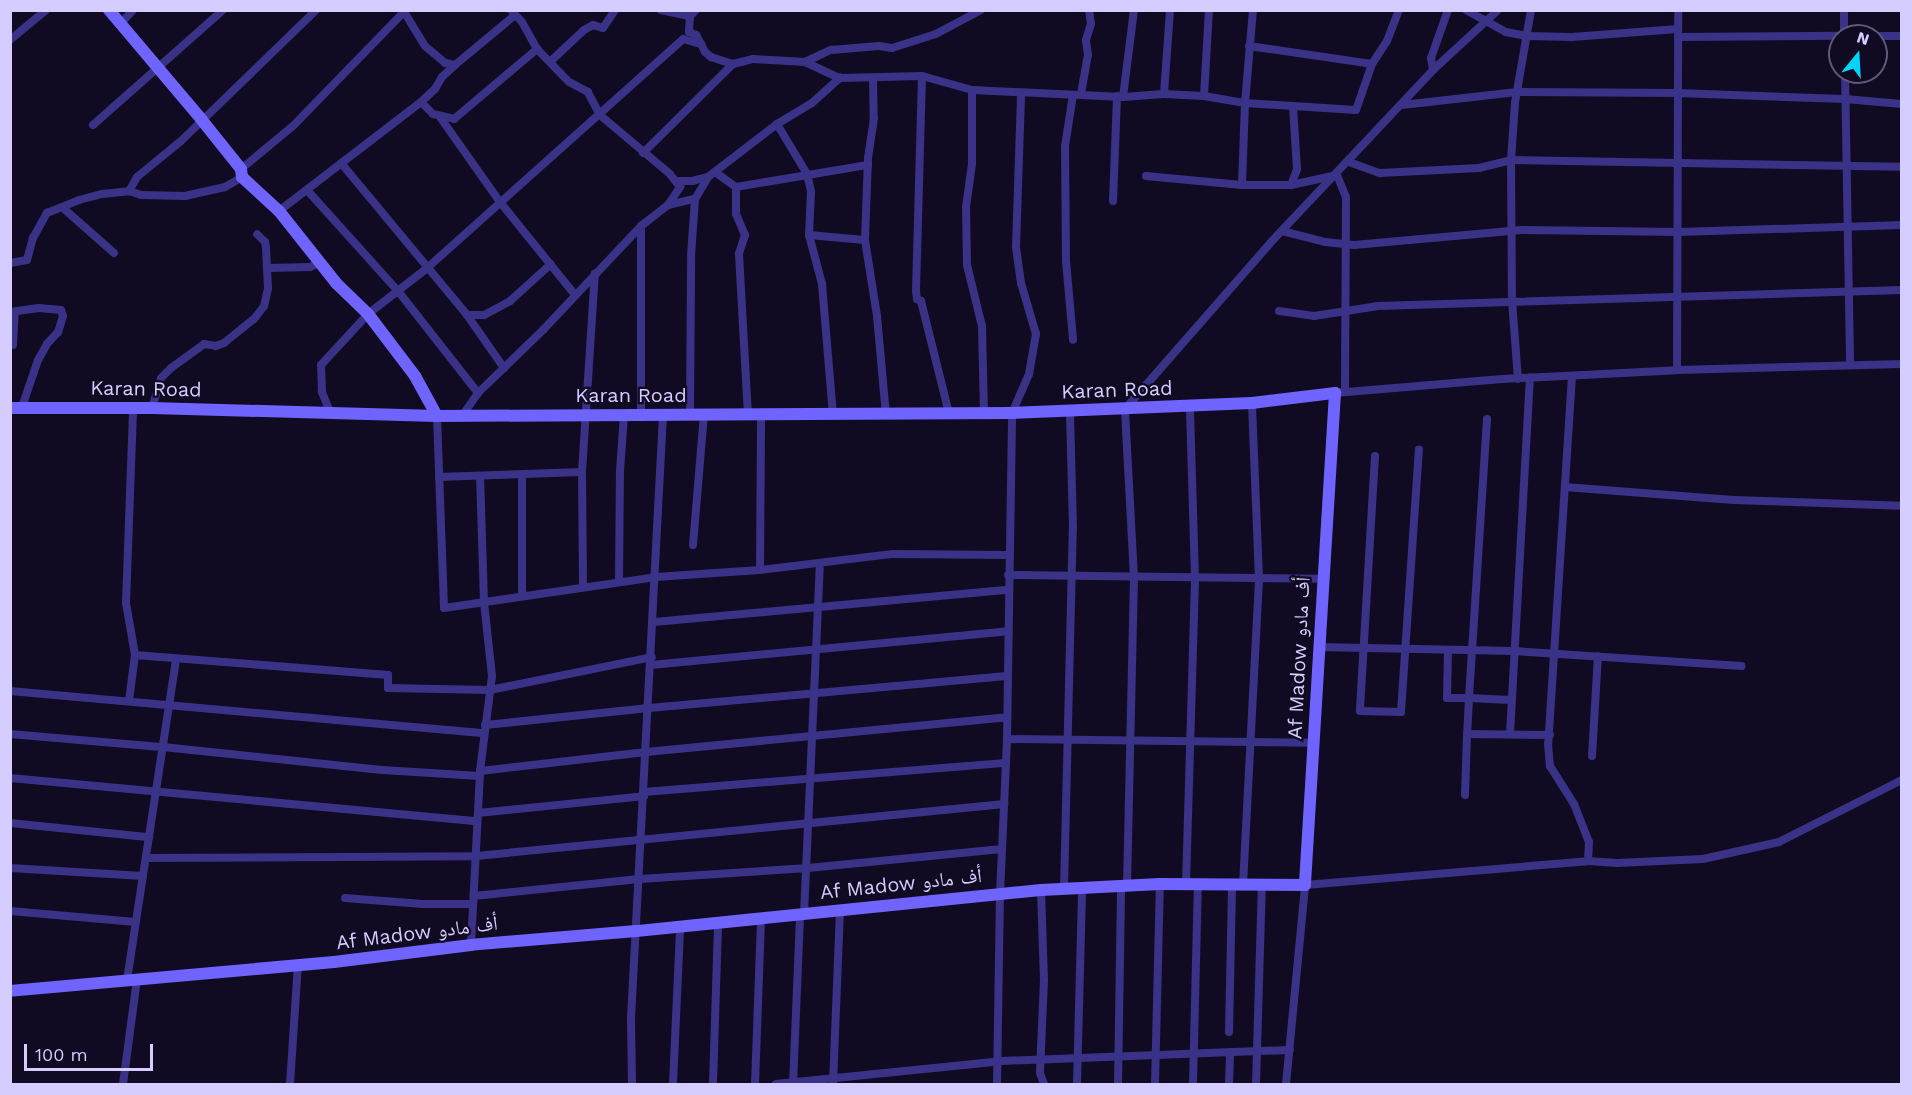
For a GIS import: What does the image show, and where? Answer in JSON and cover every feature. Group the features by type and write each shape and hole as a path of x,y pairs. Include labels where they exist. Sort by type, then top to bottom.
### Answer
{"street":[{"path":"10,40 46,10"},
{"path":"109,10 122,22 242,173 279,211 319,263 368,314 416,376 437,416 444,608 656,577 760,570 893,554 1008,555"},
{"path":"122,22 134,10"},
{"path":"93,125 223,10"},
{"path":"129,191 137,177 181,141 201,119 316,10"},
{"path":"551,61 584,30 593,25 603,28 615,10"},
{"path":"661,10 693,13 689,32 696,35 705,52 711,57 733,64"},
{"path":"1073,340 1066,261 1065,146 1088,55 1086,40 1091,24 1089,10"},
{"path":"1113,201 1120,97 1134,10"},
{"path":"1164,94 1170,10"},
{"path":"1204,96 1209,10"},
{"path":"1242,186 1245,103 1254,10"},
{"path":"643,153 733,64 753,59 805,63 840,78 873,79 922,76 972,90 1120,97 1164,94 1204,96 1245,103 1356,110 1372,64 1387,41 1399,10"},
{"path":"1433,70 1431,58 1448,10"},
{"path":"1466,10 1506,32 1527,36 1572,37 1678,33 1828,36"},
{"path":"1118,1084 1134,577 1125,409 1282,231 1337,175 1433,70 1498,10"},
{"path":"1518,378 1512,300 1511,160 1517,92 1531,10"},
{"path":"1677,370 1678,10"},
{"path":"10,263 27,260 33,238 47,213 102,194 129,191 141,195 185,196 225,187 293,126 404,11 425,46 445,63 455,65"},
{"path":"805,63 831,50 879,46 892,48 936,34 976,12"},
{"path":"279,211 396,118 421,102 455,65 513,13 522,22 537,49 551,61 568,82 588,92 600,115 676,181 680,187 668,205 641,226 595,273 478,393 462,416"},
{"path":"330,412 322,392 321,365 368,314 426,269 683,39 701,44"},
{"path":"1249,46 1372,64"},
{"path":"440,117 454,119 537,49"},
{"path":"922,76 916,291 917,298 921,301 949,413"},
{"path":"676,181 692,181 711,174 777,124 812,104 840,78"},
{"path":"873,79 874,118 868,165 865,240 877,316 886,414"},
{"path":"1845,84 1850,365"},
{"path":"972,90 972,164 966,207 967,265 982,326 984,413"},
{"path":"1402,105 1517,92 1678,93 1845,99 1902,104"},
{"path":"997,1084 1000,894 1007,740 1008,555 1012,413 1029,374 1036,334 1022,283 1016,246 1021,93"},
{"path":"421,102 440,117 500,202 575,295"},
{"path":"1291,185 1297,169 1293,107"},
{"path":"777,124 807,174 812,192 809,235 822,284 833,414"},
{"path":"1349,162 1380,173 1479,168 1511,160 1678,165 1902,167"},
{"path":"341,164 426,269 467,315 504,368"},
{"path":"711,174 735,187 868,165"},
{"path":"690,415 691,256 695,199 711,174"},
{"path":"1146,176 1242,186 1291,185 1337,175"},
{"path":"1337,175 1346,197 1345,311 1340,392 1518,378 1677,370 1902,364"},
{"path":"735,187 736,214 745,235 740,254 748,414"},
{"path":"307,190 398,291 478,393"},
{"path":"668,205 695,199"},
{"path":"63,208 114,253"},
{"path":"1282,231 1325,242 1344,244 1510,231 1679,231 1902,225"},
{"path":"641,226 641,415"},
{"path":"152,408 161,378 171,368 204,344 221,345 254,319 264,306 268,288 265,242 257,234"},
{"path":"809,235 865,240"},
{"path":"267,268 310,267 319,263"},
{"path":"467,315 484,315 510,301 550,264"},
{"path":"583,587 582,472 595,273"},
{"path":"1279,311 1314,316 1378,306 1512,300 1902,290"},
{"path":"13,345 13,312 39,308 61,310 63,316 58,332 47,344 38,360 16,408"},
{"path":"1572,376 1548,744 1550,766 1574,804 1589,842 1588,861"},
{"path":"1510,734 1530,378"},
{"name":"Karan Road","path":"16,408 152,408 437,416 1012,413 1252,404 1340,392"},
{"name":"Af Madow أف مادو","path":"10,991 298,965 471,945 680,927 1041,890 1160,884 1305,885 1318,647 1340,392"},
{"path":"1229,1032 1259,579 1252,404"},
{"path":"1190,407 1195,578 1192,742 1193,1084"},
{"path":"129,701 135,655 126,603 133,408"},
{"path":"1064,889 1070,576 1073,528 1070,411"},
{"path":"760,570 762,414"},
{"path":"619,582 620,471 624,415"},
{"path":"632,1084 631,1018 654,622 657,508 663,415"},
{"path":"693,545 704,415"},
{"path":"1465,795 1487,419"},
{"path":"1375,456 1360,711 1401,712 1419,450"},
{"path":"439,477 582,472"},
{"path":"522,474 522,596"},
{"path":"471,945 480,774 492,676 484,602 480,477"},
{"path":"1565,487 1734,500 1902,506"},
{"path":"793,1084 806,868 820,563"},
{"path":"1008,575 1323,579"},
{"path":"654,622 1008,590"},
{"path":"135,655 388,675 388,687 490,690 651,661 816,650 1008,631"},
{"path":"1318,647 1514,651 1742,666"},
{"path":"1448,650 1447,698 1511,700"},
{"path":"1592,756 1598,656"},
{"path":"123,1084 136,922 176,658"},
{"path":"10,691 485,729 649,708 1007,676"},
{"path":"10,734 382,770 480,774 646,752 1007,717"},
{"path":"1467,734 1550,735"},
{"path":"1007,740 1313,743"},
{"path":"10,778 156,792 477,817 644,794 1006,763"},
{"path":"1286,1084 1305,885 1588,861 1617,863 1703,858 1779,842 1902,780"},
{"path":"146,858 476,856 1005,804"},
{"path":"10,823 149,837"},
{"path":"345,898 423,904 639,879 806,868 1002,849"},
{"path":"10,868 143,876"},
{"path":"1155,1084 1160,884"},
{"path":"1256,1084 1262,885"},
{"path":"1077,1084 1082,888"},
{"path":"1041,890 1044,980 1040,1059 1044,1084"},
{"path":"10,910 136,922"},
{"path":"833,1082 840,910"},
{"path":"755,1084 761,918"},
{"path":"713,1084 718,923"},
{"path":"673,1084 680,927"},
{"path":"290,1084 298,965"},
{"path":"776,1084 833,1082 997,1061 1290,1050"},
{"path":"1229,1084 1230,1052"}]}
